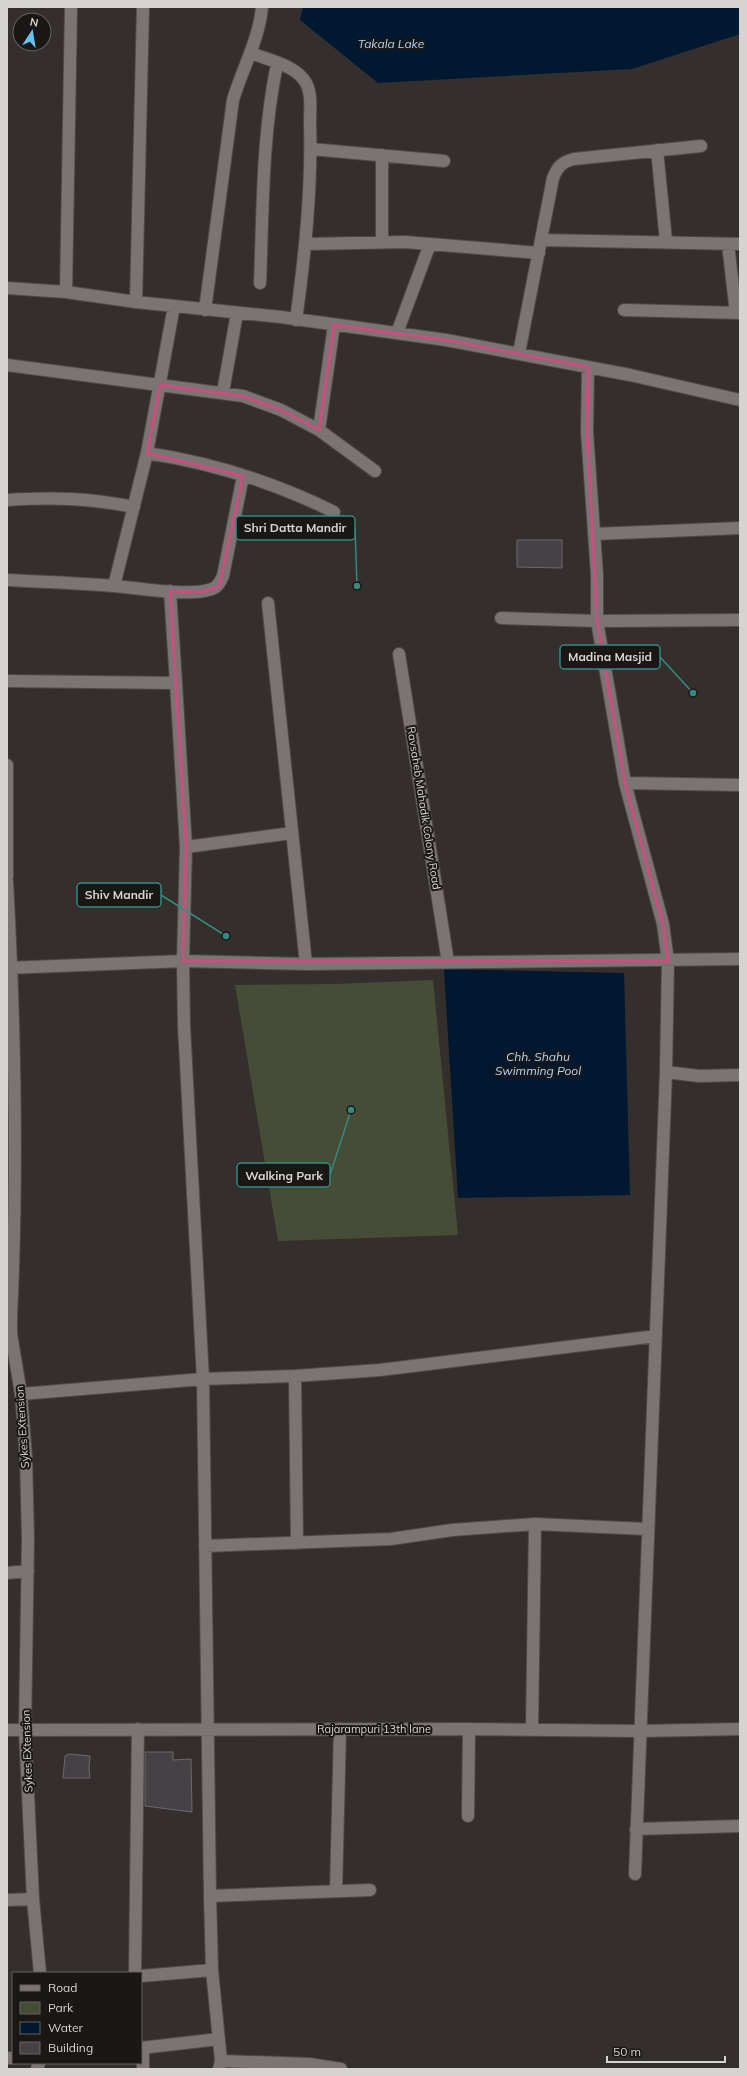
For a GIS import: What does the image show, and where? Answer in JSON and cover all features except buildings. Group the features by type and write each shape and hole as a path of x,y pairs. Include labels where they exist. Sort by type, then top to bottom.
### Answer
{"street":[{"path":"66,292 71,7"},
{"path":"136,302 143,7"},
{"path":"205,310 234,100 240,76 251,53 261,20 262,7"},
{"path":"251,53 294,70 301,75 310,91 311,149 306,244 296,320"},
{"path":"260,283 265,141 269,101 277,64"},
{"path":"519,353 553,178 563,162 574,159 701,146"},
{"path":"311,149 444,161"},
{"path":"657,150 666,241"},
{"path":"382,155 382,242"},
{"path":"542,240 666,241 734,244 738,313 624,310"},
{"path":"306,244 382,242 430,244 539,253"},
{"path":"397,333 430,244"},
{"path":"7,288 66,292 136,302 397,333 519,353 740,400"},
{"path":"114,586 147,453 174,306"},
{"path":"223,392 236,313"},
{"path":"318,430 334,325"},
{"path":"7,365 223,392 242,396 281,410 318,430 375,471"},
{"path":"588,367 587,432 594,534 597,621 625,783 663,924 668,961 666,1072 647,1529 635,1874"},
{"path":"147,453 176,457 243,476 297,494 334,512"},
{"path":"7,580 114,586 146,591 202,592 219,586 223,576 243,476"},
{"path":"7,500 50,497 77,498 134,507"},
{"path":"594,534 740,528"},
{"path":"170,591 186,848 182,961 203,1379 210,1896 212,1970 220,2065 309,2064 341,2069"},
{"path":"268,603 306,964"},
{"path":"501,618 597,621 740,620"},
{"name":"Ravsaheb Mahadik Colony Road","path":"399,654 448,962"},
{"path":"7,681 176,683"},
{"path":"7,765 7,877"},
{"path":"625,783 740,785"},
{"path":"186,848 292,833"},
{"name":"Sykes EXtension","path":"7,882 9,968 14,1036 11,1135 15,1202 9,1317 22,1394 26,1457 28,1572 25,1730 33,1900 40,1972"},
{"path":"9,968 182,961 306,964 740,959"},
{"path":"666,1072 699,1076 740,1075"},
{"path":"22,1394 203,1379 295,1376 474,1360 656,1336"},
{"path":"295,1376 297,1543"},
{"path":"205,1546 391,1539 452,1530 535,1524 647,1529"},
{"path":"532,1729 535,1524"},
{"path":"7,1573 28,1572"},
{"path":"135,1972 138,1729"},
{"path":"336,1891 340,1729"},
{"path":"468,1816 469,1729"},
{"name":"Rajarampuri 13th lane","path":"7,1730 740,1730"},
{"path":"636,1829 740,1826"},
{"path":"210,1896 370,1890"},
{"path":"7,1900 33,1900"},
{"path":"142,1976 212,1970"},
{"path":"143,2069 142,2048 219,2039"}],"highlighted area":[{"path":"334,325 446,340 588,367 587,432 597,621 625,783 663,924 668,961 183,961 186,847 170,591 202,592 219,586 243,476 147,453 160,385 243,396 281,410 319,430"}],"green space":[{"path":"433,980 458,1235 278,1241 235,985 335,984"}],"water":[{"name":"Takala Lake","path":"303,7 740,7 740,34 632,69 378,83 300,20"},
{"name":"Chh. Shahu Swimming Pool","path":"444,969 624,973 630,1195 458,1198"}],"place":[{"name":"Shri Datta Mandir","path":"357,586"},
{"name":"Madina Masjid","path":"693,693"},
{"name":"Shiv Mandir","path":"226,936"},
{"name":"Walking Park","path":"351,1110"}]}
